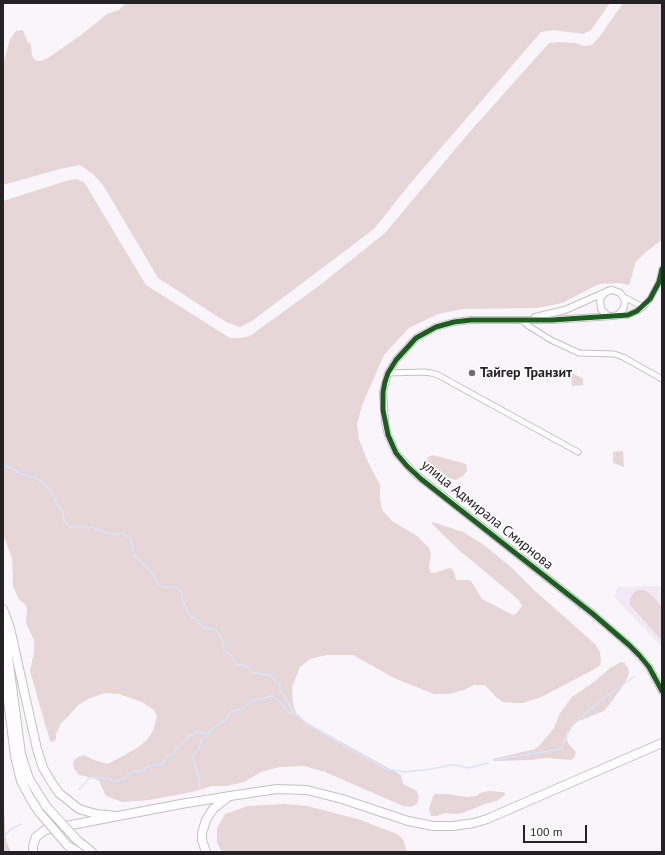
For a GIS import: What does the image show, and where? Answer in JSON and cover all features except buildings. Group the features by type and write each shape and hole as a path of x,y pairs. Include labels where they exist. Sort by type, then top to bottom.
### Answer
{"main road":[{"path":"3,609 10,628 37,749 43,768 59,793 79,809 96,814 117,816"},
{"path":"3,619 21,754 29,779 46,806 77,840 92,852"},
{"path":"3,660 15,756 21,781 39,812 68,846 78,852"},
{"path":"33,852 36,837 45,830 277,788 307,790 342,799 416,823 433,826 453,826 474,823 487,819 662,743"},
{"path":"206,852 202,840 202,833 206,820 213,809 230,796"}],"street":[{"name":"улица Адмирала Смирнова","path":"662,269 659,282 652,296 637,311 628,315 552,320 471,320 454,322 436,327 416,338 406,347 388,373 383,392 385,422 388,435 396,453 407,466 421,479 587,609 629,645 648,667 662,691"},
{"path":"522,320 565,310 606,292 616,290 624,297 642,307"},
{"path":"606,292 600,299 600,308 605,314 614,316 620,314 624,308 624,297"},
{"path":"522,320 527,325 551,340 579,353 614,354 623,357 662,379"},
{"path":"388,373 432,372 578,452"}],"shaded area":[{"path":"126,3 610,3 591,30 583,34 553,30 541,32 409,185 374,229 252,321 240,327 226,322 158,278 103,185 93,174 80,165 3,185 3,65 10,39 16,31 23,30 27,41 31,45 32,56 36,61 40,61 48,58 81,35 107,14 119,10"},
{"path":"623,3 662,3 662,240 647,251 635,263 630,283 628,285 619,283 599,284 562,303 537,308 463,309 438,314 409,328 384,355 362,405 357,425 359,439 367,460 380,485 382,510 392,521 417,536 429,548 431,553 429,568 431,573 451,568 455,574 456,580 471,581 482,599 513,615 516,614 522,606 519,600 460,551 432,524 433,522 463,532 484,545 512,568 534,590 595,644 600,652 600,665 541,697 523,703 516,703 503,702 485,685 474,685 464,690 449,694 434,694 394,678 353,655 327,655 310,659 300,667 292,687 293,703 296,713 307,723 401,775 403,784 417,791 419,797 417,804 411,807 403,806 325,772 304,766 280,767 261,772 244,782 227,786 212,786 192,792 149,800 122,802 106,796 99,781 94,778 79,775 73,765 74,760 84,755 108,764 137,748 146,741 153,731 157,716 154,710 142,702 119,694 105,693 88,699 77,706 61,723 56,734 56,739 53,742 50,741 30,671 34,652 34,640 26,623 27,609 25,604 19,600 13,586 12,558 3,534 3,201 66,181 76,179 84,182 146,285 230,338 250,336 320,285 385,233 467,135 549,43 559,42 575,43 584,46 592,45"},
{"path":"571,373 583,378 583,385 572,386"},
{"path":"623,451 624,467 613,463 613,452"},
{"path":"433,455 466,464 467,471 463,476 456,480 446,477 437,472 427,462 428,457"},
{"path":"662,586 662,647 615,598 617,587"},
{"path":"637,590 648,592 662,606 662,641 630,605 632,595"},
{"path":"621,662 625,663 629,674 612,701 604,711 579,721 573,725 566,734 568,743 576,752 574,758 571,760 546,758 493,761 493,759 535,749 554,728 560,713 572,697 594,682 610,668"},
{"path":"488,791 502,792 505,793 505,795 497,801 463,813 445,813 437,816 431,816 430,814 429,809 435,794 448,794 466,797 476,796 480,793"},
{"path":"3,793 6,841 11,852 3,852"},
{"path":"284,804 307,806 358,819 397,834 403,839 407,852 222,852 217,843 217,828 225,814 248,806"}],"waterway":[{"path":"3,464 24,475 41,481 51,491 57,505 63,512 64,521 70,527 91,527 109,534 124,534 130,538 134,555 153,574 159,586 177,588 182,592 182,598 189,616 196,619 202,627 216,630 222,640 224,651 232,656 236,664 246,666 252,672 271,676 280,684 280,689 294,713"},
{"path":"495,760 561,749 571,727 596,704 635,676"},
{"path":"79,790 89,778 108,778 114,782 125,778 133,771 140,771 153,765 160,764 165,761 167,756 175,753 176,747 185,741 188,736 193,735 196,732 206,733 227,719 230,712 241,709 253,701 272,696 279,701 288,712 295,714 336,741 386,769 405,772 432,769 449,765 469,768 488,763"},
{"path":"200,789 198,772 193,759 194,754 199,748 201,740 210,734 210,732"},
{"path":"3,838 10,830 21,824"}],"cycle path":[{"path":"662,269 659,282 650,299 637,311 628,315 552,320 471,320 454,322 436,327 416,338 396,360 388,373 383,392 383,410 388,435 396,453 407,466 421,479 593,614 629,645 649,667 662,691"}],"place":[{"name":"Тайгер Транзит","path":"472,373"}]}
